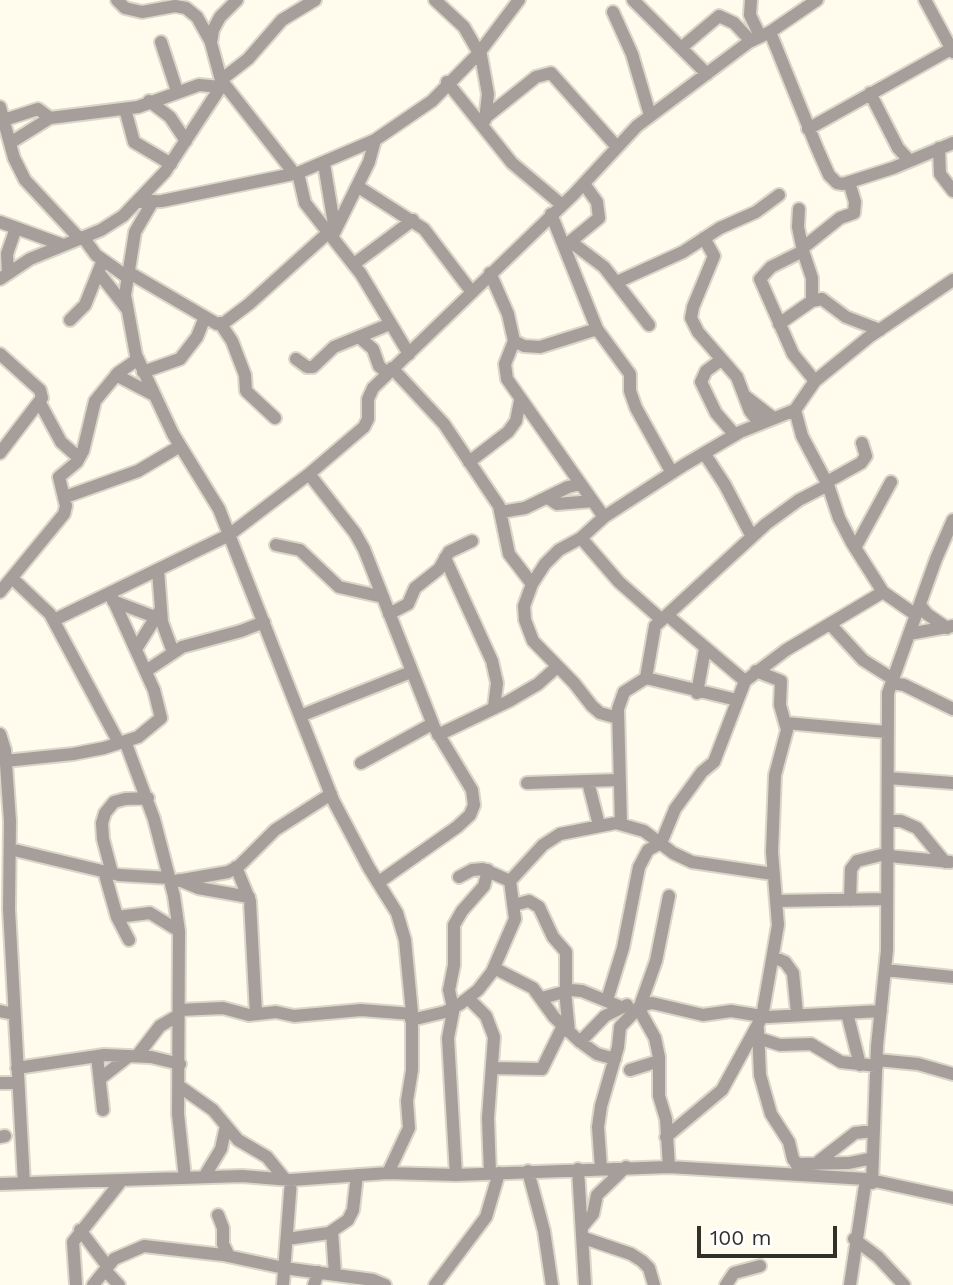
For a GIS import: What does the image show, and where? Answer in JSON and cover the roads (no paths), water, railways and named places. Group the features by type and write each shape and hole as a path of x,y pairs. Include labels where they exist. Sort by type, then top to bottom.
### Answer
{"street":[{"path":"117,0 125,8 142,12 184,4 197,17 211,43 221,84 296,173 302,199 332,233 354,264 409,354"},
{"path":"211,43 219,17 237,0"},
{"path":"4,276 61,245 112,223 137,202 171,164 221,84 248,59 282,20 315,0"},
{"path":"435,0 455,16"},
{"path":"448,0 455,16 480,52 488,94 485,122"},
{"path":"137,202 296,173 324,164 375,140 432,101 447,82 480,52 519,0"},
{"path":"633,0 707,74"},
{"path":"751,0 750,15 829,175 836,183 849,182 953,143"},
{"path":"54,620 112,598 158,570 229,536 309,474 364,427 368,419 368,399 373,388 584,184 650,114 760,36 817,0"},
{"path":"808,129 870,93 952,51 925,0"},
{"path":"613,12 632,54 650,114"},
{"path":"681,48 710,20 719,16 760,36"},
{"path":"161,42 173,92 168,116"},
{"path":"485,122 536,77 551,74 617,147"},
{"path":"447,82 485,122 513,163 562,205"},
{"path":"0,158 50,118 125,109 199,85 221,84"},
{"path":"870,93 898,148 908,160"},
{"path":"149,101 168,116 186,141"},
{"path":"0,107 25,180 81,238 127,310"},
{"path":"4,120 38,109 50,118"},
{"path":"125,109 134,142 171,164"},
{"path":"220,323 234,317 332,233 357,186 375,140"},
{"path":"939,148 940,174 953,191"},
{"path":"324,164 332,233"},
{"path":"815,381 793,354 761,285 760,275 803,249 840,218 854,213 855,202 849,182"},
{"path":"568,244 599,218 597,202 584,184"},
{"path":"357,186 424,229 471,291"},
{"path":"617,282 683,252 704,237 756,212 779,195"},
{"path":"153,201 135,232 127,274 127,310 138,359 152,394 180,446 219,509 331,794 397,914 405,940 412,1017 412,1070 407,1101 409,1128 388,1173"},
{"path":"799,209 797,227 812,278 812,301"},
{"path":"551,214 568,244 597,329 631,374 630,391 636,408 672,473"},
{"path":"354,264 413,220"},
{"path":"0,222 61,245"},
{"path":"61,245 65,224"},
{"path":"4,276 7,254 16,228"},
{"path":"704,237 714,256 691,318 698,332 737,377 750,411 759,423"},
{"path":"568,244 587,251 617,282 649,325"},
{"path":"101,267 127,274 220,323 232,341 245,375 246,391 275,418"},
{"path":"70,320 82,310 101,267"},
{"path":"490,272 508,314 514,341 504,371 520,401 604,517"},
{"path":"618,718 600,713 592,706 533,640 525,620 524,606 532,584 550,558 581,538 604,517 704,453 759,423 795,410 815,381 880,330 953,281"},
{"path":"779,324 812,301 822,299 846,317 880,330"},
{"path":"143,372 184,355 189,344 197,337 205,317"},
{"path":"296,359 307,367 313,366 334,347 390,324"},
{"path":"514,341 524,346 540,347 597,329"},
{"path":"359,337 373,349 379,366 390,371 444,424 501,512 509,554 532,584"},
{"path":"0,354 40,390 40,403 61,442 79,458"},
{"path":"138,359 116,375 95,401 88,434 79,458 59,477 65,497 64,514 5,584 35,598 54,620 122,742 148,798 173,880 179,931 179,1132 185,1178"},
{"path":"721,360 706,371 701,382 716,414 735,435"},
{"path":"116,375 152,394"},
{"path":"744,395 772,417"},
{"path":"512,427 520,401"},
{"path":"0,453 40,403"},
{"path":"795,410 802,436 827,484 839,519 883,592 950,627"},
{"path":"469,462 529,413"},
{"path":"646,678 655,626 752,537 799,500 860,463 866,456 862,443"},
{"path":"65,497 138,471 180,446"},
{"path":"704,453 726,485 752,537"},
{"path":"309,474 355,533 435,729 471,790 474,805 470,816 457,827 379,883"},
{"path":"855,548 891,482"},
{"path":"501,512 525,508 568,486 581,484"},
{"path":"548,498 557,504 593,501"},
{"path":"850,1285 855,1239 873,1158 885,970 889,854 886,732 893,681 951,529"},
{"path":"581,538 619,582 745,681"},
{"path":"389,614 408,604 415,588 439,569 445,558 456,548 472,541"},
{"path":"276,545 300,550 339,587 383,597"},
{"path":"445,558 492,661 497,683 494,708"},
{"path":"158,570 158,613 173,652"},
{"path":"492,1068 542,1069 569,1035 603,1018 613,1001 639,867 648,850 661,843 676,809 702,772 714,762 745,681 755,671 883,592"},
{"path":"112,598 158,613"},
{"path":"5,761 73,754 122,742 138,737 160,718 146,671 112,598"},
{"path":"136,649 158,613"},
{"path":"146,671 173,652 264,622"},
{"path":"830,624 863,660 893,681 953,709"},
{"path":"909,634 950,627"},
{"path":"697,693 705,649"},
{"path":"361,763 435,729 494,708 538,684 557,667"},
{"path":"755,671 781,681 780,705 786,723 784,748 775,775 773,874 778,925 759,1027 761,1075 771,1114 789,1142 796,1164 806,1174"},
{"path":"300,716 411,672"},
{"path":"621,824 618,718 619,701 624,692 646,678 737,701"},
{"path":"786,723 886,732"},
{"path":"0,734 5,761 5,828 10,849 5,916 18,1068 24,1183"},
{"path":"888,778 953,782"},
{"path":"527,783 618,780"},
{"path":"588,782 599,825"},
{"path":"173,880 228,872 267,836 331,794"},
{"path":"129,940 117,917 102,823 105,813 114,803 125,799 148,798"},
{"path":"890,821 917,828 949,862"},
{"path":"510,881 543,845 560,834 599,825 621,824 644,831 673,853 692,862 773,874"},
{"path":"10,849 108,872 173,880 198,888 249,897"},
{"path":"850,900 851,869 856,862 889,854 949,862"},
{"path":"236,867 249,897 256,1014"},
{"path":"459,877 472,870 488,870 510,881"},
{"path":"456,1175 448,1038 454,1008 449,990 454,965 454,925 462,911 484,886 488,870"},
{"path":"101,1078 133,1056 160,1026 179,1012 223,1008 256,1014 276,1012 294,1016 361,1010 412,1017 454,1008 468,998 494,968 511,933 515,919 510,881"},
{"path":"601,1168 599,1117 622,1024 641,1004 656,961 669,897"},
{"path":"776,901 887,899"},
{"path":"514,905 529,901 539,907 554,937 566,952 569,1035"},
{"path":"117,917 150,914 179,931"},
{"path":"772,957 785,962 793,973 797,1013"},
{"path":"494,968 525,983 542,998 569,1035 597,1054 615,1059"},
{"path":"885,970 953,977"},
{"path":"542,998 566,991 582,991 613,1001 664,1006 703,1015 731,1011 759,1027 780,1045 811,1044 831,1058 860,1065 918,1064 953,1074"},
{"path":"435,1285 486,1217 495,1173 488,1118 492,1068 491,1026 486,1016 468,998"},
{"path":"613,1001 622,1024"},
{"path":"641,1004 642,1013 655,1038 659,1061 659,1096 666,1119 669,1167"},
{"path":"0,1011 14,1014"},
{"path":"666,1137 722,1090 759,1027 797,1013 881,1012"},
{"path":"847,1013 860,1065"},
{"path":"18,1068 97,1056 133,1056 180,1064"},
{"path":"97,1056 103,1110"},
{"path":"630,1070 659,1061"},
{"path":"0,1083 18,1083"},
{"path":"179,1086 213,1110 238,1140 267,1157 288,1179 283,1285"},
{"path":"204,1177 221,1149 226,1126"},
{"path":"819,1161 855,1133 874,1131"},
{"path":"796,1164 819,1161 849,1163 873,1158"},
{"path":"584,1232 593,1214 597,1195 626,1167"},
{"path":"0,1184 204,1177 288,1179 388,1173 456,1175 669,1167 806,1174 869,1181 953,1198"},
{"path":"578,1169 584,1232 585,1285"},
{"path":"528,1171 544,1231 552,1285"},
{"path":"286,1239 332,1231 348,1220 353,1210 357,1175"},
{"path":"76,1285 73,1242 122,1180"},
{"path":"218,1215 223,1227 223,1244 229,1256"},
{"path":"80,1230 119,1285"},
{"path":"332,1231 335,1274"},
{"path":"584,1232 642,1261 649,1268 654,1285"},
{"path":"855,1239 878,1257 904,1285"},
{"path":"93,1285 114,1259 144,1246 229,1256 385,1285"},
{"path":"314,1285 318,1272 334,1253"},
{"path":"726,1285 730,1277 742,1269 760,1266"}]}
